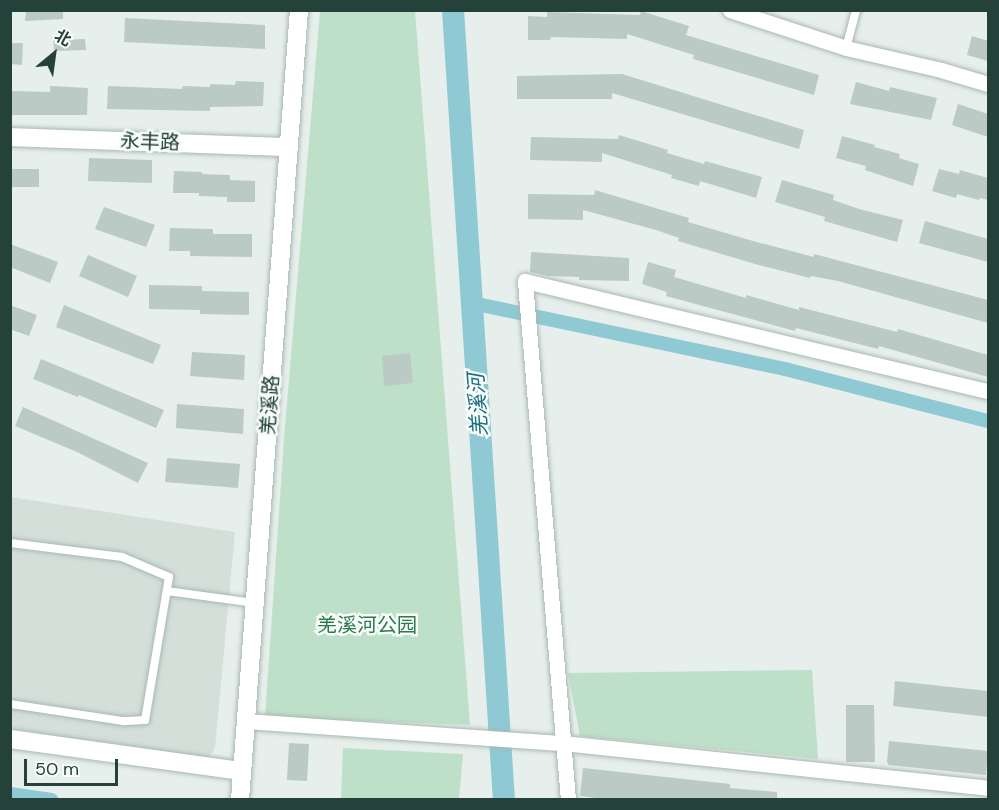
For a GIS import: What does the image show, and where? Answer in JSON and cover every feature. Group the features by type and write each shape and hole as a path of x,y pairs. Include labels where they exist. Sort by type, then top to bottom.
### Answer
{"street":[{"name":"羌溪路","path":"241,785 299,10"},
{"path":"730,10 846,48 941,70 988,84"},
{"name":"永丰路","path":"10,137 289,147"},
{"path":"568,800 525,281 988,391"},
{"path":"246,722 562,743 988,788"},
{"path":"10,740 241,785"}],"lane":[{"path":"846,48 856,10"},
{"path":"10,543 122,557 169,577 145,720 123,722 10,704"},
{"path":"167,591 255,603"}],"shaded area":[{"path":"11,497 235,532 215,748 208,758 11,729"}],"green space":[{"name":"羌溪河公园","path":"320,11 415,11 470,725 265,717 284,439"},
{"path":"812,670 818,759 580,736 568,673"},
{"path":"343,748 463,754 459,799 341,799"}],"building":[{"path":"26,10 63,10 63,19 25,21"},
{"path":"641,11 689,26 686,35 819,75 814,95 693,59 694,55 627,34 627,39 551,37 550,40 528,40 528,16 547,17 547,12 640,15"},
{"path":"125,18 265,25 265,49 124,42"},
{"path":"972,36 988,41 988,61 967,55"},
{"path":"85,39 86,50 54,51 53,40"},
{"path":"10,43 23,43 22,65 10,64"},
{"path":"622,74 804,130 799,149 612,93 612,99 517,99 517,76"},
{"path":"236,81 264,82 263,106 210,107 210,111 107,109 108,86 182,89 183,86 235,85"},
{"path":"856,82 889,91 890,87 937,98 931,120 850,104"},
{"path":"50,86 88,88 87,115 10,115 10,91 50,92"},
{"path":"958,104 988,114 988,137 952,125"},
{"path":"619,135 704,164 705,161 762,177 756,198 700,181 699,186 671,178 672,175 602,153 602,162 530,160 531,137 618,139"},
{"path":"842,136 900,154 899,158 919,164 913,186 865,170 866,166 836,158"},
{"path":"89,158 152,160 152,183 88,181"},
{"path":"10,169 39,169 39,187 10,187"},
{"path":"939,169 959,174 960,170 988,178 988,200 957,194 956,198 932,191"},
{"path":"174,171 230,175 230,180 255,181 255,202 227,202 227,197 199,196 199,193 173,193"},
{"path":"782,180 834,195 833,200 859,209 903,220 897,242 824,221 825,217 775,202"},
{"path":"595,190 689,218 688,222 753,241 814,257 814,254 988,300 988,323 838,281 811,276 810,278 755,264 678,241 679,238 656,230 583,210 583,220 528,219 528,194 594,195"},
{"path":"104,207 155,225 146,247 95,229"},
{"path":"925,221 988,239 988,262 919,243"},
{"path":"170,228 213,229 213,234 252,234 252,257 190,256 190,251 169,251"},
{"path":"10,244 58,262 50,283 10,267"},
{"path":"531,252 629,258 629,281 579,280 579,277 548,276 530,272"},
{"path":"88,255 137,276 128,297 79,276"},
{"path":"648,262 676,270 674,277 746,298 746,295 799,310 799,307 897,332 898,329 988,355 988,377 879,346 878,349 796,328 795,331 666,296 667,292 642,284"},
{"path":"149,285 202,286 202,291 249,292 249,315 200,314 200,310 149,309"},
{"path":"10,305 37,315 29,336 10,329"},
{"path":"64,305 161,345 153,364 56,327"},
{"path":"192,352 245,355 244,380 190,376"},
{"path":"410,353 413,383 384,386 382,356"},
{"path":"41,359 164,410 156,428 79,395 78,397 33,379"},
{"path":"177,404 244,409 243,434 176,428"},
{"path":"23,407 148,463 138,483 77,452 15,426"},
{"path":"167,458 240,464 238,488 165,482"},
{"path":"895,681 988,691 988,717 893,706"},
{"path":"846,705 874,705 875,762 846,762"},
{"path":"889,741 988,751 986,775 889,765 887,762"},
{"path":"289,743 309,744 307,781 287,780"},
{"path":"583,768 730,784 730,788 777,792 777,800 611,800 580,796"}],"waterway":[{"name":"羌溪河","path":"453,10 504,800"},
{"path":"472,303 785,369 988,421"},
{"path":"10,794 52,800"}]}
